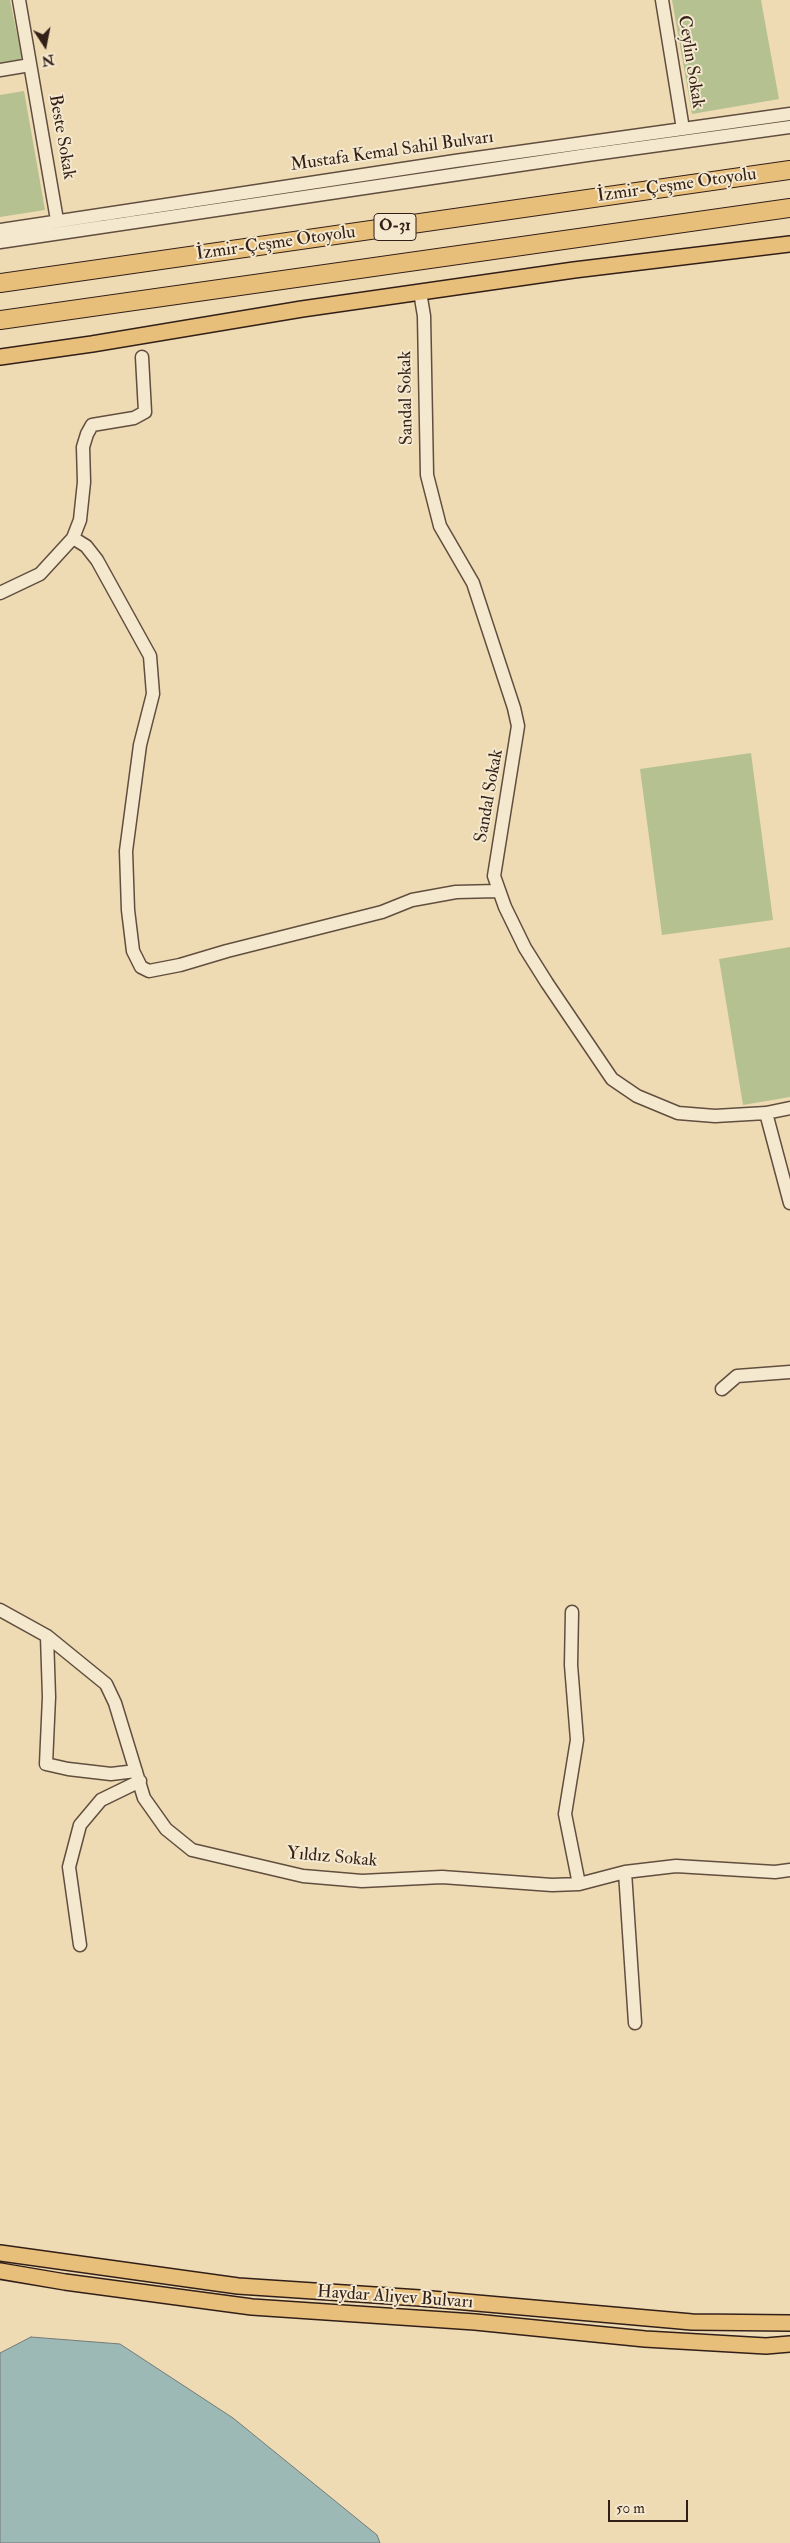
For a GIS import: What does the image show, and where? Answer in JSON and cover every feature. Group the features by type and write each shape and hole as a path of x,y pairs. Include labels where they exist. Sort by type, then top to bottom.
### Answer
{"highway":[{"name":"İzmir-Çeşme Otoyolu","path":"0,283 790,170"},
{"name":"İzmir-Çeşme Otoyolu","path":"0,320 790,208"}],"main road":[{"path":"0,357 420,292 574,270 790,244"},
{"name":"Haydar Aliyev Bulvarı","path":"0,2253 238,2286 420,2298 692,2322 790,2323"},
{"name":"Haydar Aliyev Bulvarı","path":"0,2271 65,2282 252,2307 475,2322 645,2339 766,2346 790,2344"}],"street":[{"name":"Beste Sokak","path":"19,0 57,220"},
{"name":"Ceylin Sokak","path":"662,0 684,129"},
{"path":"0,70 30,65"},
{"name":"Mustafa Kemal Sahil Bulvarı","path":"0,230 57,220 790,114"},
{"name":"Mustafa Kemal Sahil Bulvarı","path":"0,242 587,155 790,127"},
{"name":"Sandal Sokak","path":"420,292 424,316 427,475 440,526 473,583 518,726 494,876 497,891 525,948 612,1079 637,1096 678,1114 715,1116 766,1113 790,1108"},
{"path":"0,593 40,574 73,538 80,520 83,447 87,434 92,425 134,418 146,412 142,357"},
{"path":"73,538 86,546 97,560 150,656 153,694 140,745 126,851 128,910 133,951 141,967 149,971 180,965 372,914 412,900 456,892 497,891"},
{"path":"766,1113 790,1203"},
{"path":"722,1389 737,1376 790,1372"},
{"name":"Yıldız Sokak","path":"0,1610 46,1636 106,1684 115,1703 144,1798 166,1829 192,1850 219,1858 303,1876 362,1881 442,1878 552,1885 579,1884 625,1872 676,1866 775,1872 790,1870"},
{"path":"572,1612 570,1665 577,1740 565,1814 579,1884"},
{"path":"46,1636 49,1697 46,1764 68,1770 138,1776"},
{"path":"80,1945 69,1867 80,1825 101,1800 138,1776"},
{"path":"625,1872 636,2023"}],"green space":[{"path":"0,0 10,0 23,63 0,67"},
{"path":"672,0 761,0 779,99 692,114"},
{"path":"24,91 45,210 0,217 0,95"},
{"path":"751,753 773,920 662,935 640,769"},
{"path":"790,947 790,1097 743,1105 719,959"}],"water":[{"path":"31,2337 120,2344 233,2418 377,2535 380,2543 0,2543 0,2353"}]}
